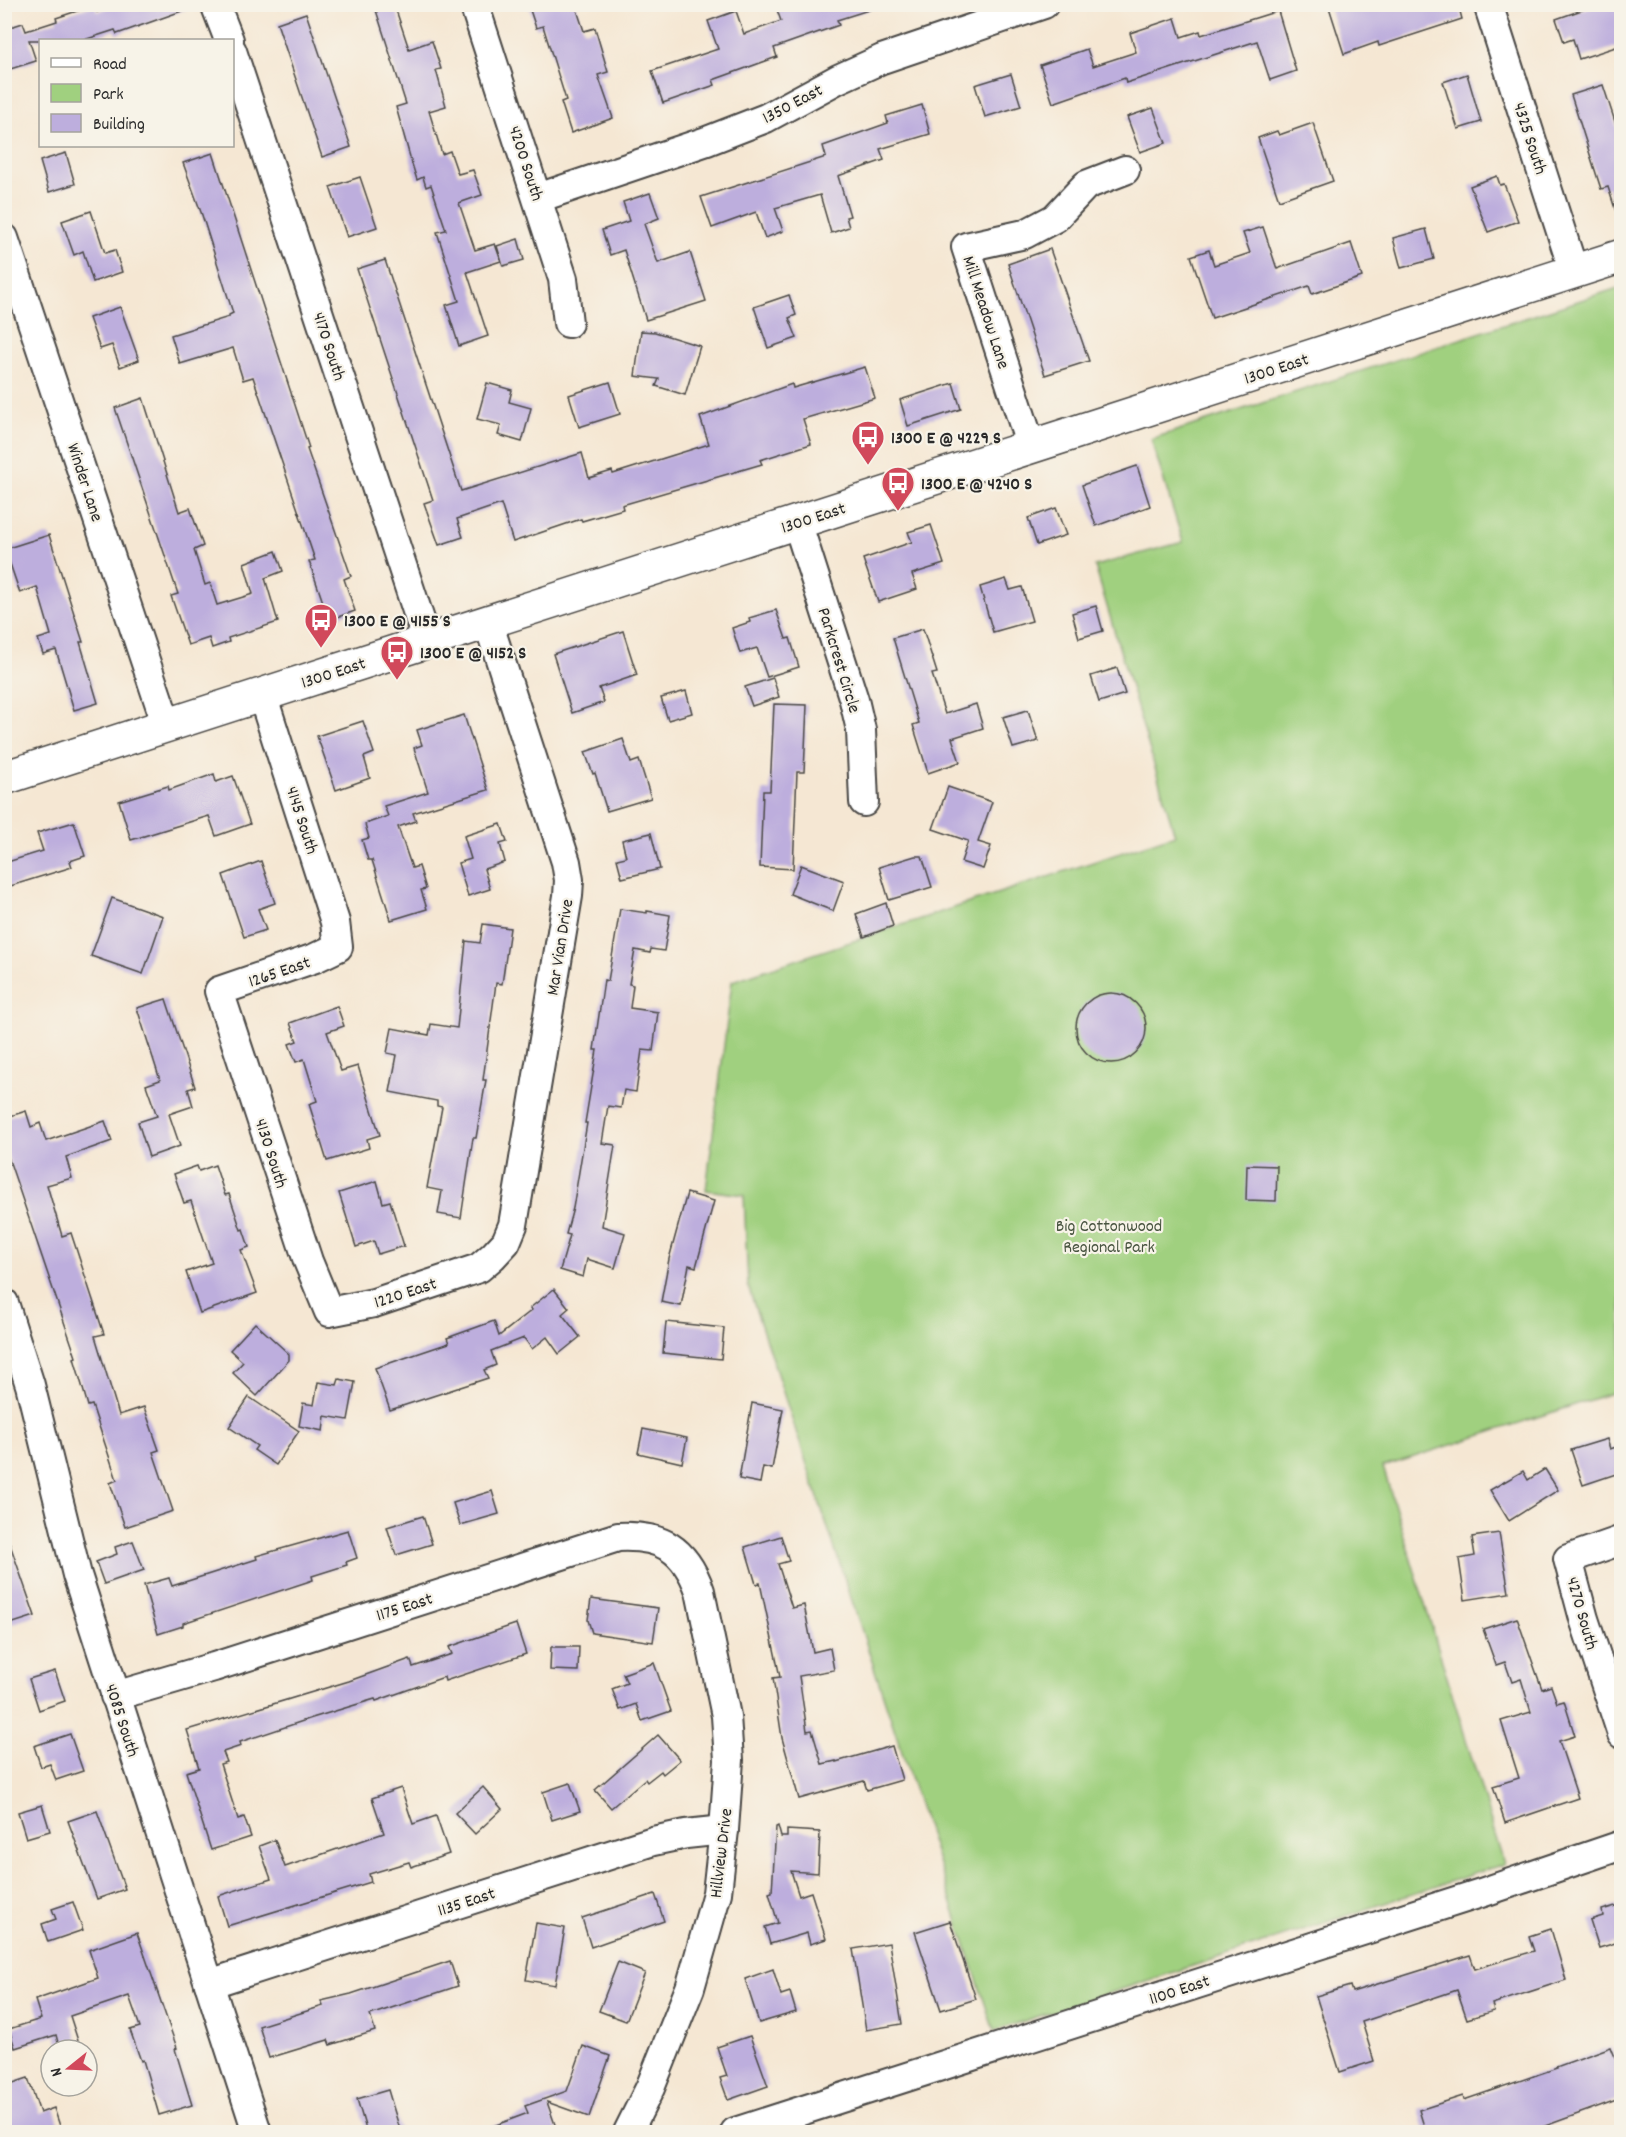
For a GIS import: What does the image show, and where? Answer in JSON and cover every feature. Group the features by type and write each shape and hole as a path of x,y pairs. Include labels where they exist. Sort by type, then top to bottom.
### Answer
{"main road":[{"name":"1300 East","path":"4,778 1622,256"}],"street":[{"path":"215,4 229,39"},
{"name":"4200 South","path":"474,4 564,279 568,323"},
{"name":"1350 East","path":"538,198 707,141 766,118 838,79 882,59 1044,4"},
{"name":"4325 South","path":"1488,4 1574,272"},
{"name":"4170 South","path":"234,57 427,641"},
{"name":"Mill Meadow Lane","path":"1031,447 966,247 1025,234 1054,218 1086,185 1125,170"},
{"name":"Winder Lane","path":"4,238 14,296 167,726"},
{"name":"Parkcrest Circle","path":"797,522 854,700 861,730 864,802"},
{"name":"Mar Vian Drive","path":"479,1268 506,1242 513,1225 569,880 566,862 488,622"},
{"name":"4145 South","path":"262,694 335,922 338,947"},
{"name":"1265 East","path":"219,992 315,958 338,947"},
{"name":"4130 South","path":"219,992 308,1261 330,1312"},
{"name":"1220 East","path":"330,1312 374,1303 479,1268"},
{"name":"4085 South","path":"4,1303 30,1385 77,1575 257,2133"},
{"name":"1175 East","path":"115,1696 213,1667 618,1537 640,1536 664,1543 686,1563"},
{"name":"4270 South","path":"1622,1540 1568,1559 1584,1619 1622,1734"},
{"name":"Hillview Drive","path":"628,2133 650,2088 699,1960 717,1893 724,1830 729,1760 726,1716 700,1591 695,1576 686,1563"},
{"name":"1135 East","path":"209,1984 653,1841 686,1834 724,1830"},
{"name":"1100 East","path":"735,2133 1622,1845"}],"green space":[{"name":"Big Cottonwood Regional Park","path":"1621,287 1621,1390 1383,1467 1504,1864 994,2031 748,1286 744,1195 706,1190 732,981 1175,835 1095,566 1183,542 1151,439"}],"building":[{"path":"117,4 192,4 193,7 117,34 115,30 87,39 29,40 36,61 4,71 4,29 23,23 26,31 95,5 97,12"},
{"path":"374,4 394,4 409,49 432,41 441,69 436,70 446,106 429,111 442,154 450,151 458,174 473,170 482,195 459,203 475,250 495,244 501,261 467,272 488,336 459,346 446,305 459,301 437,232 446,230 431,185 426,187 423,177 417,180 396,107 406,104"},
{"path":"528,4 575,4 584,31 595,28 608,72 598,75 613,118 571,133 561,102 566,100 543,26 536,28"},
{"path":"793,4 875,4 875,8 837,20 839,25 774,48 777,57 713,80 715,85 663,103 652,71 718,49 708,21 736,11 744,34 781,21 777,10"},
{"path":"1328,4 1458,4 1462,19 1379,46 1378,42 1344,54"},
{"path":"1599,4 1622,4 1622,45 1579,59 1573,39 1564,42 1556,19"},
{"path":"1278,11 1296,71 1270,80 1257,41 1126,83 1125,78 1053,103 1040,65 1087,49 1093,66 1136,52 1130,33 1175,18 1181,37 1200,31 1201,35"},
{"path":"306,13 351,147 322,157 277,23"},
{"path":"1011,74 1021,106 985,117 975,85"},
{"path":"1467,74 1481,122 1458,129 1443,82"},
{"path":"1603,85 1622,143 1622,217 1618,218 1608,187 1601,189 1571,95"},
{"path":"922,105 930,134 880,149 884,160 838,176 850,216 846,217 849,227 831,233 820,195 775,208 783,231 765,238 756,212 712,228 701,197 826,157 823,146 888,123 886,116"},
{"path":"1153,108 1166,143 1140,152 1127,117"},
{"path":"1313,123 1333,181 1279,200 1258,138 1277,131 1279,135"},
{"path":"66,153 75,184 49,192 40,161"},
{"path":"213,153 309,448 307,449 351,576 344,579 355,611 329,620 309,561 315,560 253,377 243,380 233,348 180,364 171,335 229,317 233,313 183,163"},
{"path":"1497,176 1500,185 1504,184 1518,221 1488,232 1470,186"},
{"path":"360,177 377,227 347,237 330,187"},
{"path":"650,193 659,218 644,224 658,263 690,252 706,301 646,320 624,250 610,255 602,230 629,221 623,202"},
{"path":"91,211 105,253 115,250 122,272 93,282 83,251 74,255 62,221"},
{"path":"1263,227 1277,269 1351,243 1362,277 1312,294 1309,286 1212,318 1191,256 1209,250 1214,265 1250,253 1243,233"},
{"path":"1426,229 1434,259 1401,268 1393,238"},
{"path":"518,239 524,260 503,266 497,246"},
{"path":"1050,249 1089,361 1045,375 1008,264"},
{"path":"385,260 461,491 582,453 589,478 612,471 613,474 709,444 700,417 792,384 793,388 865,367 875,398 803,419 811,444 760,460 762,464 622,505 623,509 582,521 581,519 513,542 501,504 457,519 463,537 439,545 424,503 433,500 357,269"},
{"path":"789,295 796,315 789,318 797,338 768,348 754,307"},
{"path":"120,307 139,360 120,367 112,345 100,349 89,318"},
{"path":"641,331 655,332 700,346 685,395 656,386 659,379 635,376"},
{"path":"610,382 620,414 579,427 569,395"},
{"path":"487,383 512,390 509,402 531,408 522,442 498,435 501,425 477,419"},
{"path":"953,383 961,409 908,426 900,400"},
{"path":"143,398 179,512 190,508 203,546 194,550 205,585 210,583 217,605 253,594 244,563 276,551 283,571 265,578 278,622 228,638 229,642 212,648 209,638 188,645 171,596 178,594 115,408"},
{"path":"1137,466 1150,506 1096,526 1082,485"},
{"path":"1056,508 1066,535 1037,545 1028,518"},
{"path":"931,525 944,564 912,574 917,589 878,602 863,559 912,542 908,532"},
{"path":"49,535 83,642 80,642 98,703 74,710 56,650 43,654 38,639 51,635 37,587 20,593 5,549"},
{"path":"1006,579 1010,590 1022,587 1032,621 993,632 980,587"},
{"path":"1096,606 1103,631 1079,638 1072,613"},
{"path":"776,610 786,639 790,638 799,667 767,677 757,648 740,653 732,628 750,622 749,618"},
{"path":"923,629 937,673 932,674 945,714 976,704 983,728 952,738 960,762 928,773 913,725 919,723 893,638"},
{"path":"623,631 637,675 599,688 604,702 572,713 553,654"},
{"path":"1117,668 1125,694 1099,702 1091,676"},
{"path":"773,678 779,697 752,706 745,687"},
{"path":"686,691 692,713 668,720 661,698"},
{"path":"774,704 807,705 804,772 797,772 793,869 760,867 763,791 770,791"},
{"path":"1028,710 1038,741 1013,748 1003,717"},
{"path":"464,715 488,790 413,813 416,821 398,827 412,868 419,866 426,889 421,890 427,909 391,920 372,860 368,860 362,840 369,838 365,824 388,816 384,806 428,792 414,748 422,745 417,730"},
{"path":"363,721 374,753 364,757 370,778 336,790 317,736"},
{"path":"623,739 631,763 639,760 651,798 607,811 595,773 593,774 585,752"},
{"path":"214,774 216,782 233,776 250,824 216,836 209,816 131,840 119,801 168,786 169,790"},
{"path":"948,787 992,802 978,842 991,846 983,869 961,862 968,841 933,829"},
{"path":"74,822 85,856 70,861 72,867 4,888 4,863 43,851 37,833"},
{"path":"501,824 507,842 500,844 505,862 484,869 490,889 468,896 458,863 471,859 464,836"},
{"path":"651,833 660,869 622,878 617,859 626,857 622,840"},
{"path":"922,856 932,887 889,900 879,867"},
{"path":"261,861 275,903 258,909 266,930 244,937 223,875"},
{"path":"801,865 844,881 833,911 790,894"},
{"path":"112,898 163,916 143,974 91,956"},
{"path":"886,903 893,926 864,937 856,914"},
{"path":"620,909 670,915 664,951 651,949 650,953 635,950 629,984 633,985 630,1008 658,1012 653,1051 642,1050 636,1092 624,1090 621,1108 608,1106 602,1143 615,1145 602,1226 625,1233 615,1268 587,1259 583,1277 560,1270 570,1235 566,1234 573,1208 587,1123 585,1123 597,1050 594,1050 604,980 608,981"},
{"path":"483,924 510,928 502,984 496,983 483,1080 486,1080 476,1138 473,1138 461,1218 438,1214 442,1191 427,1188 442,1107 437,1106 437,1101 390,1092 397,1055 387,1053 392,1028 429,1035 431,1024 457,1028 466,941 480,943"},
{"path":"1111,993 1124,996 1136,1003 1143,1015 1146,1028 1143,1041 1136,1053 1124,1060 1111,1063 1098,1060 1086,1053 1079,1041 1076,1028 1079,1015 1086,1003 1098,996"},
{"path":"166,999 195,1087 188,1089 193,1106 169,1114 180,1146 149,1157 138,1122 157,1116 146,1085 160,1080 137,1008"},
{"path":"337,1006 344,1026 327,1032 341,1071 358,1066 380,1135 367,1139 369,1148 327,1161 309,1104 317,1101 304,1059 296,1062 289,1044 297,1041 290,1023"},
{"path":"26,1111 31,1127 40,1123 46,1141 105,1121 112,1141 66,1157 72,1178 47,1185 62,1236 71,1233 104,1334 95,1336 119,1415 144,1407 159,1450 153,1452 173,1511 125,1527 110,1483 117,1480 92,1405 88,1406 74,1358 76,1357 4,1145 4,1118"},
{"path":"215,1165 225,1195 229,1194 249,1247 241,1250 257,1293 200,1313 186,1272 212,1263 191,1201 184,1203 174,1174 197,1166 199,1171"},
{"path":"1247,1165 1277,1166 1276,1201 1246,1200"},
{"path":"377,1181 383,1203 390,1201 404,1246 378,1254 374,1241 356,1247 339,1193"},
{"path":"687,1193 714,1201 696,1267 689,1265 681,1306 661,1302 669,1259"},
{"path":"554,1289 569,1308 562,1314 580,1337 559,1354 547,1337 532,1349 524,1338 491,1351 496,1365 484,1370 488,1378 390,1410 375,1368 449,1343 447,1338 494,1321 499,1336"},
{"path":"666,1322 724,1328 721,1359 663,1353"},
{"path":"255,1323 289,1354 289,1360 257,1396 233,1373 243,1362 230,1350"},
{"path":"339,1379 355,1382 348,1420 325,1416 323,1431 299,1426 303,1403 314,1405 318,1382 337,1385"},
{"path":"249,1397 299,1431 276,1465 254,1450 257,1446 229,1427"},
{"path":"752,1403 783,1409 772,1469 763,1467 760,1483 739,1479"},
{"path":"643,1429 687,1438 682,1463 638,1453"},
{"path":"1607,1439 1610,1449 1622,1445 1622,1472 1583,1485 1571,1450"},
{"path":"1545,1469 1558,1490 1509,1521 1490,1490 1523,1471 1528,1480"},
{"path":"492,1491 499,1514 460,1525 453,1503"},
{"path":"423,1516 432,1544 396,1555 387,1527"},
{"path":"348,1530 357,1558 346,1562 347,1565 312,1576 313,1580 183,1623 183,1626 158,1634 144,1585 169,1578 172,1586 257,1559 256,1556"},
{"path":"1499,1533 1509,1593 1465,1600 1459,1559 1475,1556 1472,1537"},
{"path":"7,1536 35,1616 4,1626 4,1537"},
{"path":"781,1536 789,1561 778,1564 792,1608 804,1605 813,1652 830,1648 834,1670 799,1676 807,1731 812,1730 822,1764 892,1746 902,1780 867,1790 864,1781 799,1799 782,1738 773,1678 780,1677 760,1583 756,1584 745,1547"},
{"path":"133,1541 144,1570 104,1584 96,1562 117,1554 115,1547"},
{"path":"591,1599 658,1608 653,1642 592,1633 588,1620"},
{"path":"1517,1618 1542,1689 1551,1686 1557,1703 1564,1701 1575,1736 1559,1741 1578,1798 1505,1823 1493,1786 1519,1778 1501,1721 1531,1712 1521,1679 1512,1682 1505,1662 1496,1665 1483,1629"},
{"path":"516,1624 526,1654 445,1681 444,1677 376,1701 375,1699 312,1718 240,1742 241,1746 223,1752 227,1762 220,1764 238,1819 244,1817 251,1837 211,1850 186,1772 199,1768 187,1730 349,1681 410,1659 413,1667 452,1654 449,1647"},
{"path":"551,1647 579,1647 578,1671 550,1670"},
{"path":"654,1663 671,1711 642,1721 636,1704 620,1710 612,1689 627,1683 623,1674"},
{"path":"55,1671 65,1701 39,1710 29,1679"},
{"path":"70,1734 83,1771 56,1780 50,1764 41,1767 34,1746"},
{"path":"658,1735 680,1760 663,1774 661,1771 647,1782 645,1779 611,1808 595,1790"},
{"path":"570,1783 580,1811 552,1820 543,1792"},
{"path":"483,1787 502,1809 475,1834 455,1813"},
{"path":"401,1788 413,1824 436,1816 449,1854 411,1867 409,1862 369,1874 371,1882 227,1926 218,1896 271,1879 259,1846 275,1840 285,1867 384,1833 372,1798"},
{"path":"42,1805 50,1831 26,1838 18,1812"},
{"path":"97,1811 125,1889 97,1899 68,1821"},
{"path":"778,1826 781,1837 787,1837 787,1830 820,1832 818,1873 791,1871 799,1896 811,1892 826,1939 810,1944 807,1933 770,1944 765,1927 778,1923 769,1893 772,1892 776,1827"},
{"path":"655,1894 664,1921 591,1947 582,1918"},
{"path":"73,1902 83,1930 48,1942 42,1924 56,1919 52,1909"},
{"path":"1622,1904 1622,1941 1599,1948 1590,1920 1603,1916 1602,1910"},
{"path":"950,1921 976,1999 941,2010 915,1932"},
{"path":"536,1923 565,1928 555,1985 526,1980"},
{"path":"1551,1929 1566,1980 1492,2004 1494,2011 1467,2019 1457,1990 1362,2022 1374,2061 1340,2072 1316,1996 1350,1986 1352,1992 1470,1955 1475,1969 1534,1951 1529,1936"},
{"path":"137,1933 177,2048 175,2049 192,2105 159,2115 143,2060 141,2061 130,2030 140,2027 129,1996 70,2016 77,2038 57,2038 56,2035 39,2038 39,2040 15,2048 9,2029 41,2019 35,2000 98,1978 89,1950"},
{"path":"889,1943 902,2024 866,2030 853,1949"},
{"path":"450,1961 458,1986 370,2015 375,2031 330,2045 328,2040 269,2058 259,2026 323,2006 321,2001 351,1994"},
{"path":"618,1962 645,1973 626,2021 599,2011"},
{"path":"773,1969 781,1995 790,1992 796,2012 759,2023 745,1979"},
{"path":"750,2036 768,2086 728,2100 720,2078 727,2076 717,2047"},
{"path":"583,2046 610,2056 589,2117 547,2102 558,2133 480,2133 480,2131 528,2113 525,2106 567,2091"},
{"path":"1611,2047 1622,2075 1622,2098 1526,2133 1426,2133 1419,2110 1463,2096 1464,2100"},
{"path":"28,2078 40,2113 54,2108 61,2129 51,2133 4,2133 4,2086"},
{"path":"388,2090 401,2133 367,2133 357,2099"}],"place":[{"name":"1300 E @ 4229 S","path":"868,466"},
{"name":"1300 E @ 4240 S","path":"898,512"},
{"name":"1300 E @ 4155 S","path":"321,649"},
{"name":"1300 E @ 4152 S","path":"397,681"}]}
